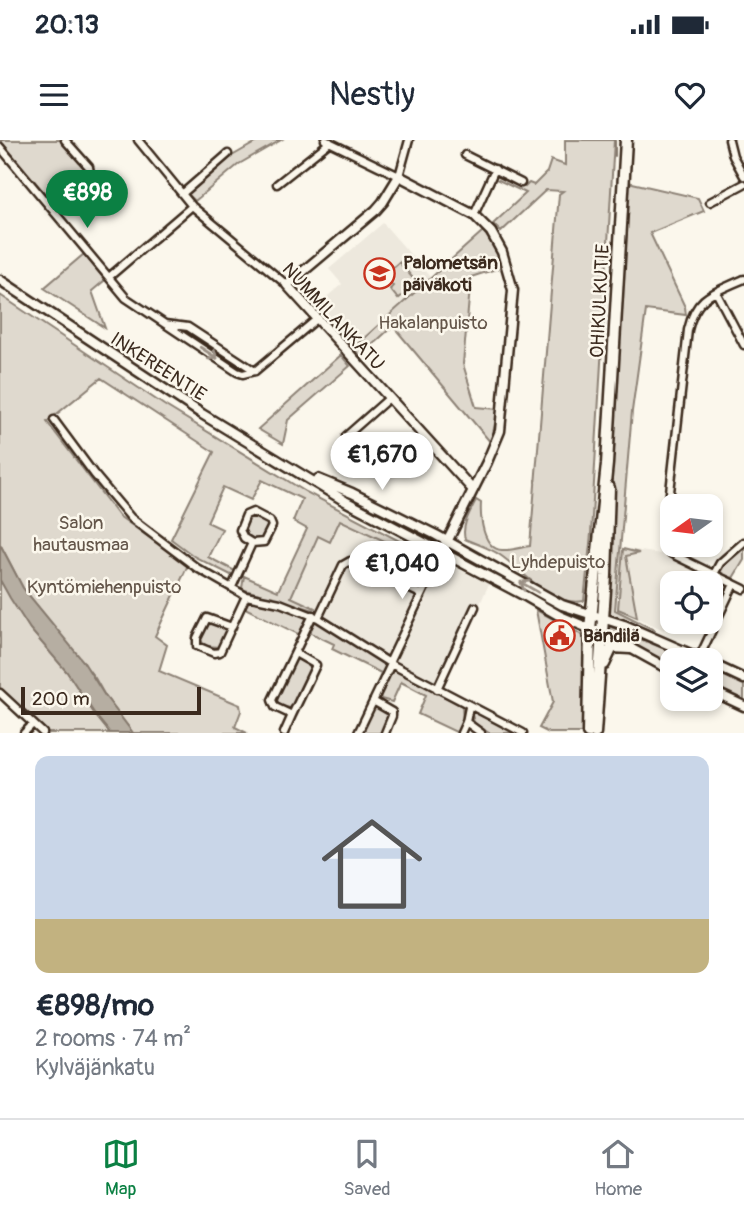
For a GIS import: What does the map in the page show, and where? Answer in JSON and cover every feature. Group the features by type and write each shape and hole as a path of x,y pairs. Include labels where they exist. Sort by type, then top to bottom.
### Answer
{"main road":[{"name":"OHIKULKUTIE","path":"588,733 590,629 607,464 626,140"},
{"name":"OHIKULKUTIE","path":"595,733 608,530 607,464"},
{"path":"599,678 609,650 616,646 630,648"}],"street":[{"path":"51,208 88,178 90,173 89,167 65,140"},
{"name":"NUMMILANKATU","path":"138,140 192,206 287,285 473,491"},
{"path":"287,285 383,202 399,176 410,140"},
{"path":"729,140 733,156 744,176"},
{"path":"277,184 327,141 474,215 491,232 502,251 511,282 513,303 500,431 421,594 358,733"},
{"path":"0,146 126,298 164,324 188,327 255,371 318,318"},
{"path":"182,194 228,154"},
{"path":"465,155 521,183"},
{"path":"474,215 495,169"},
{"path":"710,202 744,184"},
{"path":"109,277 192,206"},
{"path":"709,571 672,554 666,548 688,330 692,314 700,301 744,279"},
{"name":"INKEREENTIE","path":"0,280 202,414 376,518 560,616 660,664"},
{"path":"716,292 744,345"},
{"path":"346,436 389,398"},
{"path":"54,420 131,518 198,568 246,596 281,603 315,617 390,664 523,733"},
{"path":"340,429 354,445"},
{"name":"INKEREENTIE","path":"303,474 352,494 447,541 562,605 637,630 677,648"},
{"path":"253,512 272,524 264,542 252,543 244,538 240,530 246,515 253,512"},
{"path":"716,571 720,564 744,542"},
{"path":"232,587 252,543"},
{"path":"292,715 275,707 272,700 343,565 351,561 421,594"},
{"path":"723,578 744,589"},
{"path":"706,648 734,584"},
{"path":"232,627 207,618 197,638 197,646 214,653 220,652 232,627 246,596"},
{"path":"437,689 475,607"},
{"path":"284,733 316,665 295,653"},
{"path":"723,669 744,679"},
{"path":"0,693 43,733"},
{"path":"723,696 744,706"},
{"path":"373,701 392,712 393,716 385,733"},
{"path":"461,733 469,706"},
{"path":"466,722 481,733"},
{"path":"24,733 33,724"}],"shaded area":[{"name":"Palometsän päiväkoti","path":"383,223 431,278 353,348 316,306 342,284 329,269"},
{"path":"340,520 429,562 451,566 489,584 441,688 358,641 314,610 315,608 290,597 319,536"},
{"path":"0,544 23,588 83,661 133,733 110,733 67,672 30,629 0,580"},
{"path":"622,548 670,557 694,571 660,571 660,628 617,609"}],"green space":[{"path":"0,140 61,140 88,171 52,202"},
{"path":"260,140 281,140 239,164 195,201 188,194 232,156"},
{"name":"Lyhdepuisto","path":"565,140 614,140 591,534 584,601 560,599 549,594 500,555 465,539 464,534 467,519 476,500 481,503 482,524 491,544 505,550 530,546 559,194 563,191 546,190 501,232 493,224 526,193 494,178 502,175 525,187 529,183 534,185 547,172 551,160 565,165"},
{"path":"628,182 698,198 704,211 650,233 685,307 686,315 646,310 632,411 615,610 655,630 654,632 608,615 612,493 610,460"},
{"name":"Hakalanpuisto","path":"483,231 498,252 502,267 471,277 463,364 476,407 498,409 491,443 393,326 360,356 353,348"},
{"path":"84,254 105,280 92,291 105,328 44,288"},
{"path":"399,262 417,283 398,299 390,289 393,286 384,275"},
{"name":"Kyntömiehenpuisto","path":"0,295 164,405 306,492 430,557 429,562 340,520 330,542 318,536 291,597 315,608 314,610 245,590 242,588 244,576 278,591 307,529 293,521 302,499 262,480 251,500 223,487 207,522 222,529 208,557 237,572 235,577 195,557 171,539 214,452 101,378 47,422 119,516 188,565 155,636 167,645 159,671 240,705 241,711 235,727 247,733 133,733 95,678 23,588 0,544"},
{"path":"164,324 181,325 255,371 243,374"},
{"path":"341,355 350,366 288,420 283,444 258,429"},
{"path":"256,516 265,519 268,528 265,537 256,540 247,537 244,528 247,519"},
{"path":"744,545 744,560 733,578 720,571 722,565"},
{"path":"623,549 639,553 626,556 637,617 618,609"},
{"path":"0,580 30,629 67,672 110,733 44,733 0,689"},
{"path":"251,599 281,605 302,614 307,619 300,635 245,608"},
{"path":"536,610 579,633 584,640 585,733 549,733 539,728 553,702"},
{"path":"208,621 228,629 219,647 207,646 199,640"},
{"path":"315,622 382,661 386,666 383,674 332,649 334,644 309,632"},
{"path":"611,627 663,648 660,648 660,661 607,628"},
{"path":"298,658 313,667 294,706 290,708 278,705 277,697 294,660"},
{"path":"393,669 462,706 463,721 458,733 418,714 426,695 401,682 392,702 381,699"},
{"path":"723,674 744,684 744,703 723,693"},
{"path":"374,707 379,707 390,715 382,733 360,733"},
{"path":"471,710 518,733 489,733 474,723"}],"waterway":[{"path":"615,140 615,156"}],"place":[{"name":"Palometsän päiväkoti","path":"380,273"},
{"name":"Bändilä","path":"560,635"}],"park label":[{"name":"Salon hautausmaa","path":"81,533"}]}
